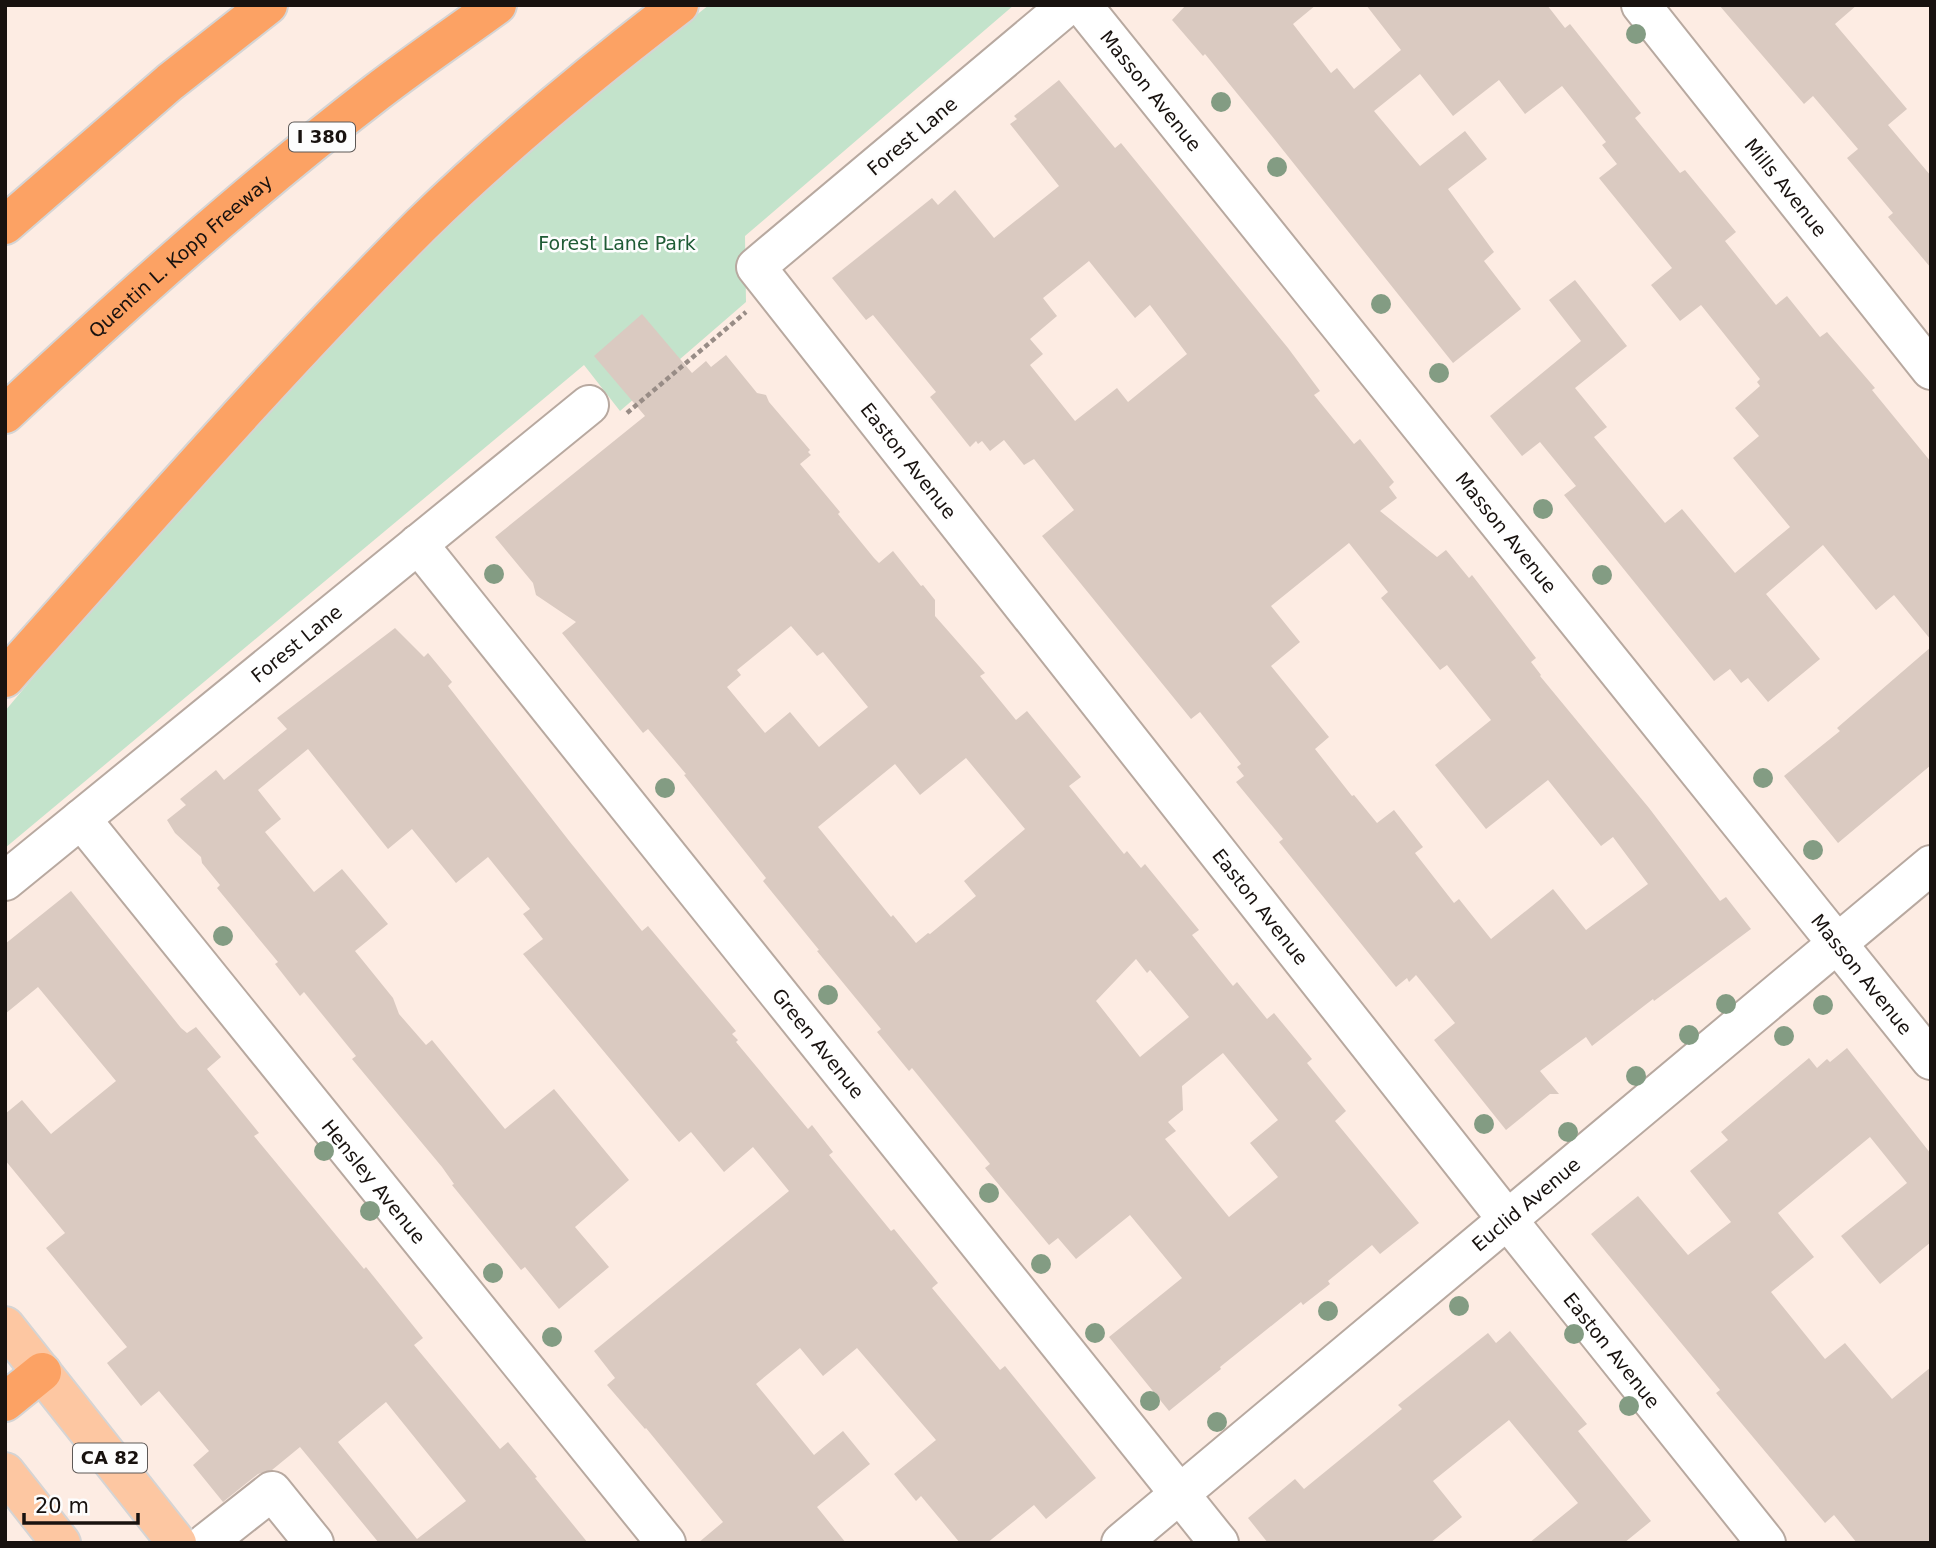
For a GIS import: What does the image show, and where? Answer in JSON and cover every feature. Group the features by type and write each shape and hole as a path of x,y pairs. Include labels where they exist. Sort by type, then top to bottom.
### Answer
{"highway":[{"path":"5,225 170,82 268,5"},
{"name":"Quentin L. Kopp Freeway","path":"5,414 125,302 248,196 378,91 497,5"},
{"path":"5,678 257,395 423,224 515,138 610,58 679,5"},
{"path":"5,1402 42,1372"}],"main road":[{"name":"CA 82","path":"5,1326 177,1543"},
{"path":"5,1472 61,1543"}],"street":[{"name":"Forest Lane","path":"765,278 1068,5"},
{"name":"Masson Avenue","path":"1083,5 1931,1060"},
{"name":"Mills Avenue","path":"1641,5 1931,370"},
{"name":"Easton Avenue","path":"765,278 1506,1218 1766,1543"},
{"name":"Forest Lane","path":"5,881 589,405"},
{"name":"Green Avenue","path":"418,544 1219,1543"},
{"name":"Hensley Avenue","path":"80,819 666,1543"},
{"name":"Euclid Avenue","path":"1121,1543 1506,1218 1931,865"},
{"path":"206,1543 272,1491 314,1543"}],"path":[{"path":"589,405 611,426 765,278"}],"green space":[{"name":"Forest Lane Park","path":"709,5 1014,5 745,236 746,302 620,411 584,365 5,848 5,711 177,509 414,254 558,124"}],"building":[{"path":"1186,5 1316,5 1293,24 1331,73 1337,68 1354,89 1401,50 1366,5 1547,5 1565,28 1570,24 1641,113 1635,118 1680,173 1685,170 1736,232 1725,241 1776,305 1787,296 1820,337 1827,332 1875,388 1872,390 1931,462 1931,640 1894,595 1876,610 1823,545 1766,594 1820,659 1768,702 1748,678 1741,683 1730,669 1714,681 1564,495 1576,486 1540,442 1522,456 1490,416 1581,341 1549,300 1575,280 1627,346 1575,388 1607,427 1594,437 1665,523 1682,509 1735,573 1790,527 1733,458 1759,436 1735,408 1760,386 1757,382 1760,379 1701,305 1680,321 1651,285 1672,268 1599,178 1617,164 1602,145 1606,142 1562,86 1525,114 1499,80 1453,116 1420,74 1374,111 1420,166 1465,131 1487,159 1448,189 1494,252 1484,261 1521,309 1453,363 1205,54 1203,56 1172,20"},
{"path":"1719,5 1857,5 1835,24 1907,109 1888,125 1931,176 1931,268 1888,217 1893,213 1847,158 1858,149 1813,96 1804,104"},
{"path":"1059,80 1115,148 1121,143 1288,348 1320,391 1314,395 1354,444 1360,439 1394,482 1389,487 1397,498 1380,511 1437,557 1446,550 1469,578 1472,575 1536,658 1531,662 1540,676 1649,808 1720,901 1726,897 1751,929 1592,1046 1586,1037 1540,1071 1559,1094 1550,1094 1506,1130 1434,1040 1455,1023 1416,975 1409,982 1407,978 1396,987 1279,842 1283,839 1236,782 1244,776 1237,767 1241,764 1200,712 1191,719 1042,536 1074,510 1034,459 1024,465 1004,440 990,451 982,441 978,444 976,441 970,447 930,397 936,392 873,315 866,320 832,278 932,198 938,205 955,190 994,238 1059,186 1010,124 1017,119 1014,116","holes":["1089,261 1135,318 1150,305 1187,354 1128,402 1117,388 1075,421 1030,365 1043,354 1030,339 1057,316 1043,298","1349,543 1388,592 1381,598 1440,670 1447,665 1491,720 1435,765 1486,829 1548,780 1601,846 1613,837 1648,884 1586,930 1553,889 1491,939 1459,899 1454,903 1415,853 1423,847 1394,810 1377,823 1315,749 1329,737 1271,666 1300,642 1271,606"]},
{"path":"642,314 692,373 706,361 711,367 726,355 757,393 766,395 810,450 808,452 811,455 800,464 874,558 879,563 893,551 921,586 923,585 935,600 935,616 985,673 980,676 1016,720 1027,711 1081,777 1069,786 1124,854 1127,851 1141,868 1145,864 1199,930 1192,935 1233,986 1237,982 1267,1019 1274,1013 1312,1059 1307,1063 1346,1111 1335,1121 1419,1223 1380,1254 1372,1245 1328,1281 1330,1284 1303,1305 1301,1302 1169,1411 1109,1337 1182,1278 1130,1215 1076,1259 1058,1238 1049,1245 985,1168 990,1164 912,1068 909,1071 877,1032 881,1029 763,881 766,878 684,775 686,774 648,729 643,733 562,633 576,622 536,595 533,583 495,537 645,416 594,356","holes":["791,626 817,656 823,652 868,707 819,747 790,712 765,733 727,687 741,675 737,670","966,758 1025,829 964,881 976,896 916,943 893,915 891,917 818,827 895,764 920,795","1136,959 1147,973 1150,970 1189,1017 1140,1057 1096,1001","1223,1053 1278,1120 1250,1143 1278,1177 1229,1217 1165,1139 1176,1131 1168,1122 1183,1110 1182,1086"]},
{"path":"395,628 424,657 428,653 452,682 448,686 642,931 648,926 736,1031 732,1034 738,1040 736,1042 808,1129 812,1125 833,1152 829,1155 938,1283 932,1288 1000,1370 1005,1366 1096,1478 1046,1519 1034,1505 987,1543 960,1543 921,1496 916,1501 894,1474 936,1440 857,1348 823,1376 800,1348 756,1384 814,1455 843,1431 870,1464 817,1507 846,1543 698,1543 723,1522 607,1385 615,1378 594,1351 789,1191 753,1147 724,1172 691,1132 679,1142 523,954 543,939 523,914 530,909 488,857 456,883 412,829 388,849 308,749 258,790 281,819 265,832 314,892 342,869 388,924 355,951 393,998 399,1014 426,1045 432,1040 505,1129 554,1089 629,1180 575,1227 609,1267 559,1309 525,1267 521,1270 452,1185 454,1184 442,1167 352,1059 356,1056 304,992 300,996 275,964 278,962 217,888 220,885 202,863 201,857 175,833 167,820 186,805 180,799 216,770 224,780 287,729 277,718"},
{"path":"1931,647 1931,765 1838,843 1784,776 1840,731 1837,728"},
{"path":"71,891 181,1028 187,1033 196,1027 221,1057 207,1069 259,1133 254,1136 423,1338 414,1345 500,1449 508,1442 588,1543 379,1543 300,1447 272,1470 258,1474 223,1502 193,1465 209,1451 159,1391 141,1406 107,1363 127,1347 46,1248 65,1233 5,1160 5,1114 22,1100 51,1134 116,1081 38,987 5,1014 5,944","holes":["386,1402 466,1501 417,1539 338,1442"]},
{"path":"1847,1048 1931,1154 1931,1242 1880,1284 1841,1236 1907,1183 1870,1137 1778,1213 1814,1257 1771,1292 1825,1359 1845,1343 1892,1399 1931,1367 1931,1543 1857,1543 1834,1515 1825,1523 1716,1393 1720,1390 1591,1234 1638,1196 1688,1255 1731,1222 1690,1171 1728,1140 1721,1132 1809,1058 1817,1068 1827,1059 1830,1062"},
{"path":"1510,1331 1587,1424 1578,1431 1651,1521 1624,1543 1529,1543 1578,1503 1509,1420 1433,1481 1462,1517 1430,1543 1268,1543 1248,1518 1295,1479 1304,1489 1402,1409 1398,1405 1488,1333 1496,1343"}]}
